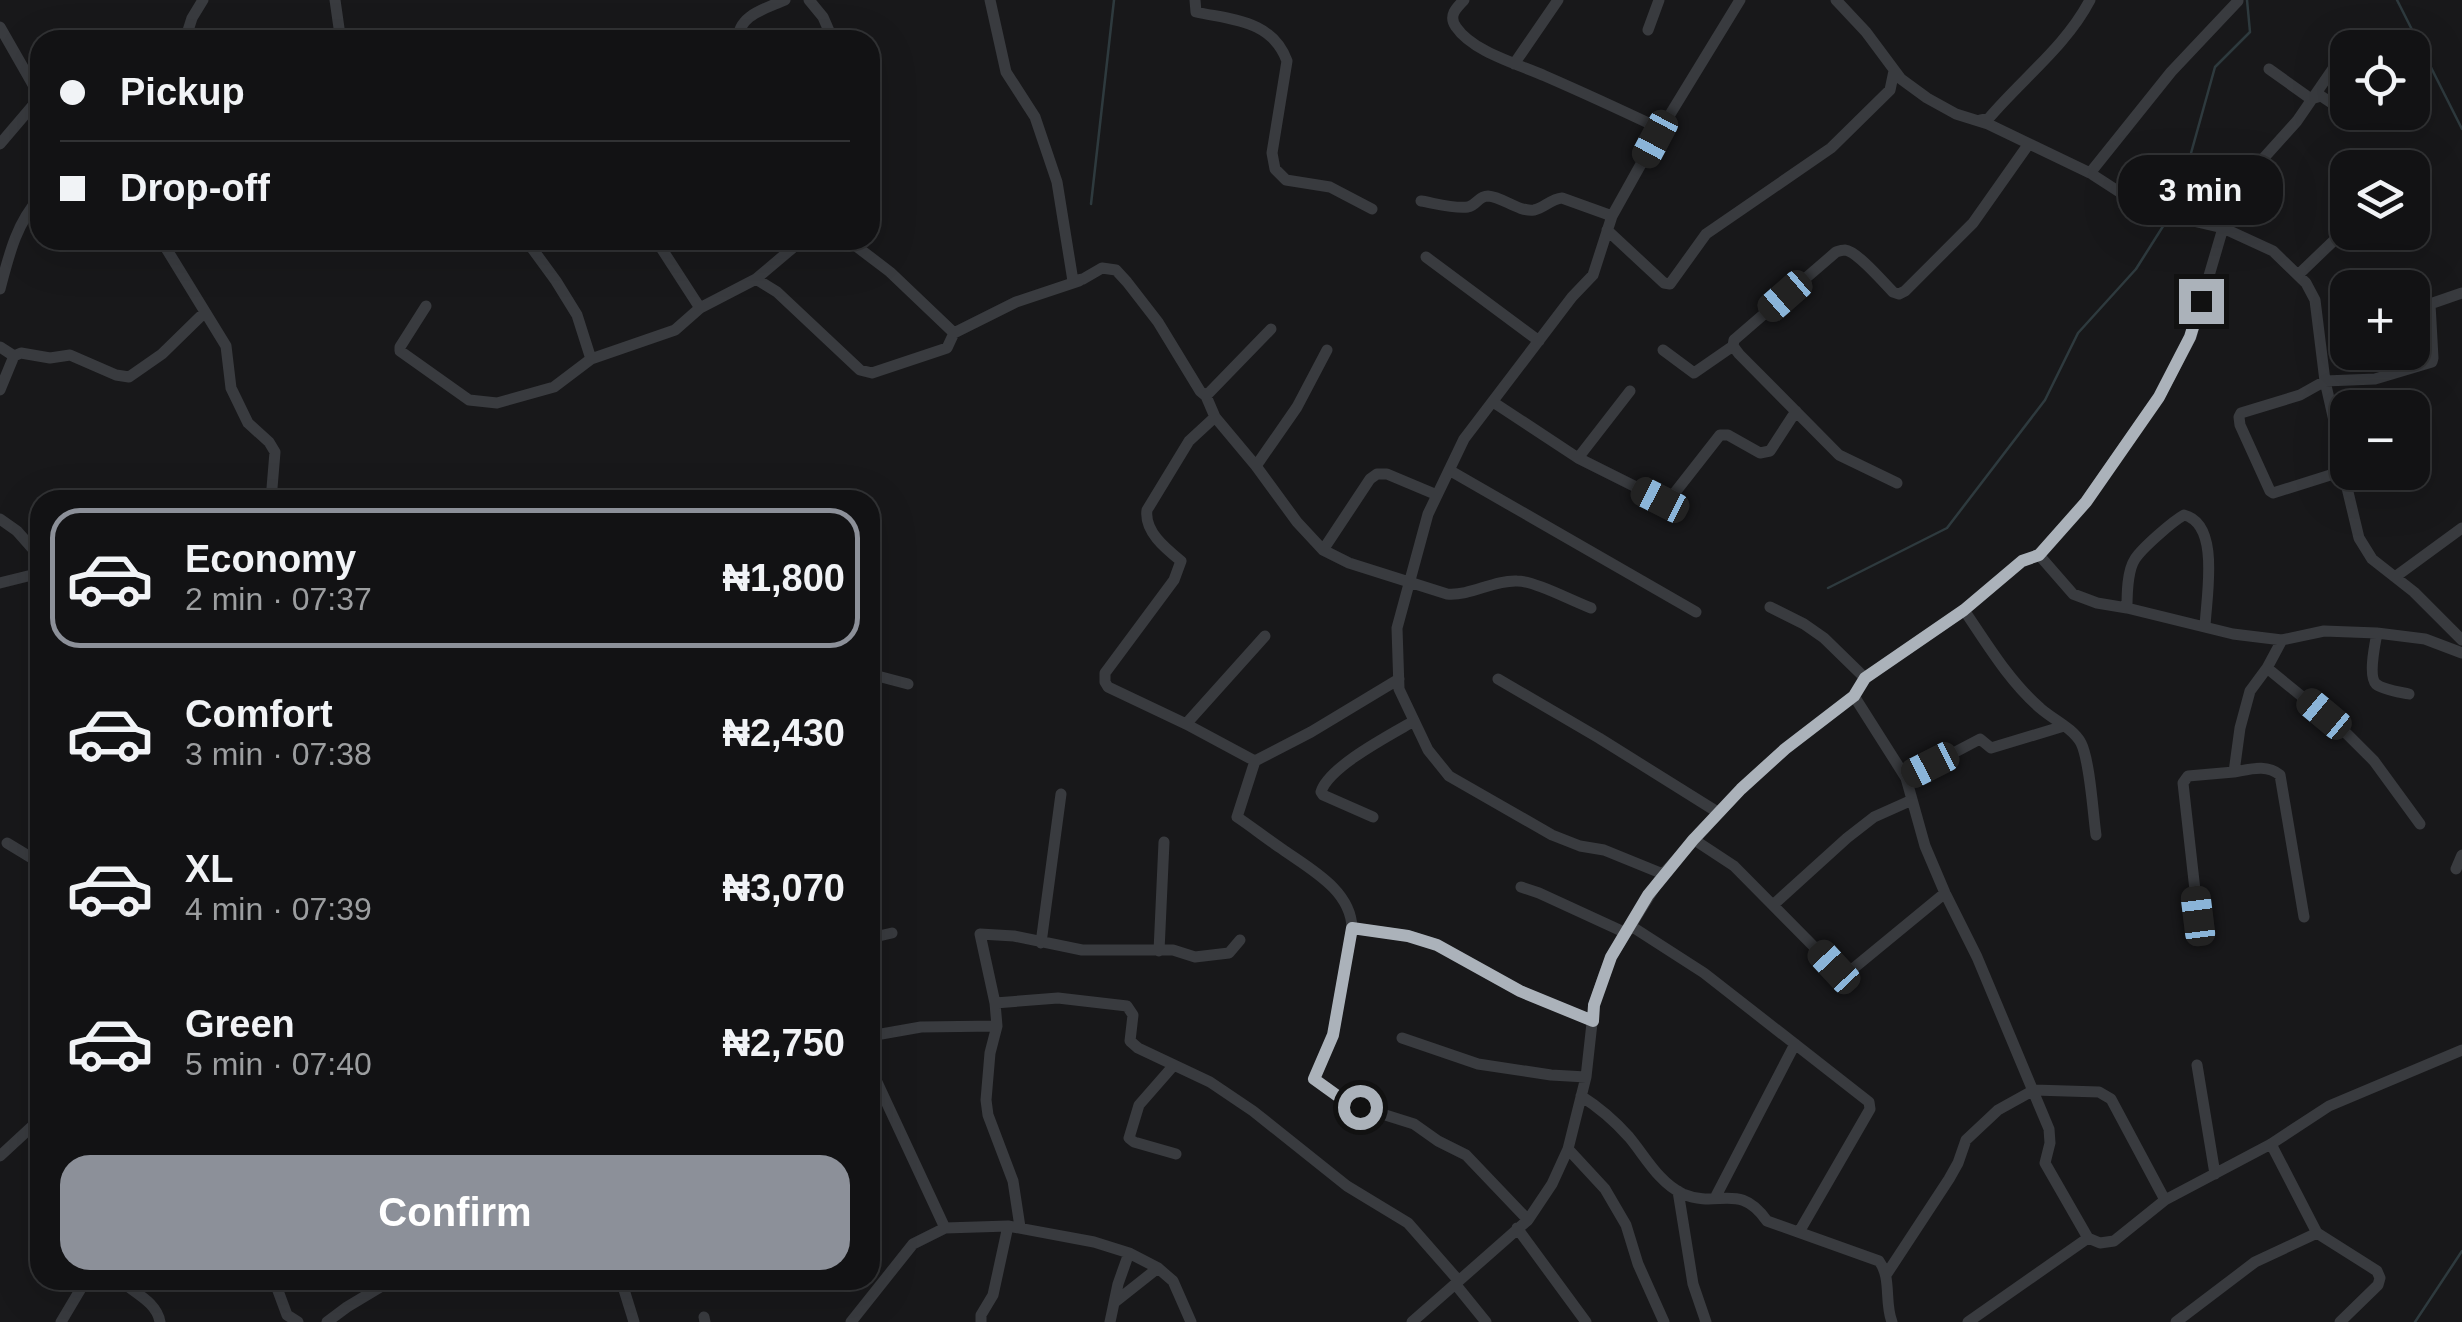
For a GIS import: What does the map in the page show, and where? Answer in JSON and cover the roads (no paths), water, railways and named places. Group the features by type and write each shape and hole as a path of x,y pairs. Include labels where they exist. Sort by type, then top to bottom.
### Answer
{"street":[{"path":"188,30 204,0"},
{"path":"335,0 339,30"},
{"path":"739,30 750,15 786,0"},
{"path":"808,0 829,30"},
{"path":"990,0 1006,72 1036,117 1058,182 1073,281 1084,280"},
{"path":"1195,0 1196,12 1242,20 1263,29 1283,48 1288,61 1272,153 1275,170 1286,180 1330,187 1372,209"},
{"path":"1464,0 1453,14 1457,29 1491,55 1661,129"},
{"path":"1514,64 1558,0"},
{"path":"1648,30 1658,0"},
{"path":"1664,874 1552,835 1450,776 1428,750 1399,689 1398,628 1428,514 1464,439 1593,275 1612,216 1740,0"},
{"path":"1836,0 1866,32 1901,80 1927,98 2090,173 2141,206 2222,228 2273,250 2306,283 2314,300 2330,397"},
{"path":"1980,120 1989,118 2047,57 2090,0"},
{"path":"2090,173 2171,72 2238,2"},
{"path":"0,27 30,80"},
{"path":"2269,70 2312,99"},
{"path":"1607,230 1664,284 1670,284 1706,234 1846,135 1890,90 1894,71"},
{"path":"1412,1322 1528,1220 1552,1184 1568,1149 1586,1077 1594,1005 1611,957 1648,895 1693,840 1785,749 1854,696 1865,678 1964,610 2022,561 2039,555 2086,502 2159,397 2190,337 2222,228 2244,197 2261,160 2330,74"},
{"path":"2312,99 2318,95 2330,102"},
{"path":"0,144 30,109"},
{"path":"1663,350 1694,374 1733,346 1734,340 1842,249 1857,257 1893,292 1905,291 1974,222 2028,145"},
{"path":"1420,201 1466,207 1491,196 1528,210 1562,198 1612,216"},
{"path":"0,289 13,240 30,209"},
{"path":"2298,274 2330,244"},
{"path":"167,250 226,346 231,388 248,423 275,452 272,490"},
{"path":"534,250 577,315 591,359"},
{"path":"662,250 700,308"},
{"path":"426,306 400,350 470,400 497,402 554,387 591,359 675,330 700,308 756,278 790,250"},
{"path":"861,250 954,332"},
{"path":"1426,257 1539,340"},
{"path":"756,278 777,292 860,370 872,373 947,348 954,332 1016,302 1084,280 1102,268 1116,270 1158,322 1206,396 1214,418 1323,550 1349,563 1447,594 1459,595 1516,580 1591,608"},
{"path":"2330,476 2273,493 2267,488 2239,416 2300,395 2325,381 2375,379 2432,362 2430,304 2462,293"},
{"path":"0,390 14,356 21,353 50,358 70,355 129,377 162,354 206,312"},
{"path":"1206,396 1271,329"},
{"path":"1733,346 1839,454 1897,483"},
{"path":"0,347 14,356"},
{"path":"1256,466 1297,407 1327,350"},
{"path":"1578,458 1630,390"},
{"path":"1492,402 1578,458 1660,500 1674,495 1720,435 1728,435 1765,454 1796,411"},
{"path":"1214,418 1189,442 1147,510 1148,527 1181,561 1181,567 1106,673 1104,682 1255,761"},
{"path":"1449,470 1696,612"},
{"path":"1323,550 1377,474 1387,474 1437,495"},
{"path":"2347,490 2359,538 2372,559 2414,592 2462,640"},
{"path":"2127,608 2134,560 2175,520 2184,515 2194,517 2209,546 2205,628"},
{"path":"0,520 30,546"},
{"path":"2395,577 2462,528"},
{"path":"2039,555 2073,594 2096,603 2205,628 2282,640 2324,631 2376,633 2424,639 2462,653"},
{"path":"0,583 30,576"},
{"path":"1770,606 1824,638 1865,678"},
{"path":"1964,610 2002,666 2039,708 2081,743 2096,835"},
{"path":"2376,633 2374,681 2409,694"},
{"path":"1186,724 1265,636"},
{"path":"2234,772 2250,691 2282,640"},
{"path":"2267,668 2344,730 2420,824"},
{"path":"880,677 908,684"},
{"path":"1399,679 1255,761 1237,816 1321,876 1352,917 1333,1035 1314,1079 1339,1097 1414,1124 1466,1155 1528,1220"},
{"path":"1498,680 1719,813"},
{"path":"1854,696 1906,778 1925,846 1977,957 2049,1129 2045,1163 2088,1238 2100,1243 2114,1242 2165,1200 2271,1144 2329,1106 2462,1050"},
{"path":"1373,817 1322,794 1322,784 1356,755 1414,721"},
{"path":"1906,778 1980,739 1992,748 2064,726"},
{"path":"2198,916 2183,783 2188,776 2255,768 2273,769 2280,775 2304,918"},
{"path":"1041,943 1061,794"},
{"path":"1773,905 1860,827 1912,800"},
{"path":"1693,840 1734,866 1834,967 1848,972 1945,893"},
{"path":"1159,951 1164,842"},
{"path":"7,843 30,857"},
{"path":"2456,870 2462,854"},
{"path":"1521,887 1629,929 1704,973 1869,1102 1870,1108 1799,1232"},
{"path":"1352,928 1408,936 1437,945 1520,991 1593,1021"},
{"path":"880,936 892,933"},
{"path":"981,1322 1014,1227 1013,1181 988,1116 986,1100 990,1053 998,1026 980,934 1014,936 1082,950 1173,950 1195,956 1224,954 1240,940"},
{"path":"996,1003 1058,998 1127,1006 1133,1015 1130,1041 1210,1082 1254,1111 1346,1186 1408,1223 1486,1322"},
{"path":"880,1034 921,1027 998,1026"},
{"path":"1402,1038 1478,1064 1586,1077"},
{"path":"1715,1198 1796,1044"},
{"path":"2196,1065 2216,1174"},
{"path":"1174,1066 1140,1105 1129,1138 1176,1154"},
{"path":"880,1088 945,1228"},
{"path":"1886,1275 1949,1179 1966,1140 1998,1110 2034,1090 2099,1092 2111,1100 2165,1200"},
{"path":"1581,1096 1602,1109 1659,1175 1678,1191 1702,1199 1742,1199 1756,1205 1767,1221 1879,1260 1886,1275 1886,1299 1892,1322"},
{"path":"0,1156 30,1128"},
{"path":"2271,1144 2316,1232 2377,1271 2380,1278 2378,1285 2340,1322"},
{"path":"1568,1149 1605,1189 1626,1225 1638,1264 1664,1322"},
{"path":"1678,1191 1693,1284 1706,1322"},
{"path":"880,1286 913,1244 945,1228 1014,1227 1094,1242 1158,1268 1173,1280 1191,1322"},
{"path":"1517,1228 1586,1322"},
{"path":"2176,1322 2256,1262 2316,1232"},
{"path":"1968,1322 2088,1238"},
{"path":"1110,1322 1129,1253"},
{"path":"1113,1303 1158,1268"},
{"path":"61,1322 80,1290"},
{"path":"131,1290 152,1304 160,1322"},
{"path":"278,1290 287,1315 298,1322"},
{"path":"327,1322 374,1290"},
{"path":"624,1290 634,1322"},
{"path":"851,1322 876,1290"}],"waterway":[{"path":"1091,204 1114,0"},
{"path":"2172,214 2215,67 2250,32 2247,0"},
{"path":"2397,0 2462,129"},
{"path":"1828,588 1947,528 2045,400 2078,333 2136,269 2167,220"},
{"path":"2415,1322 2462,1251"}]}
